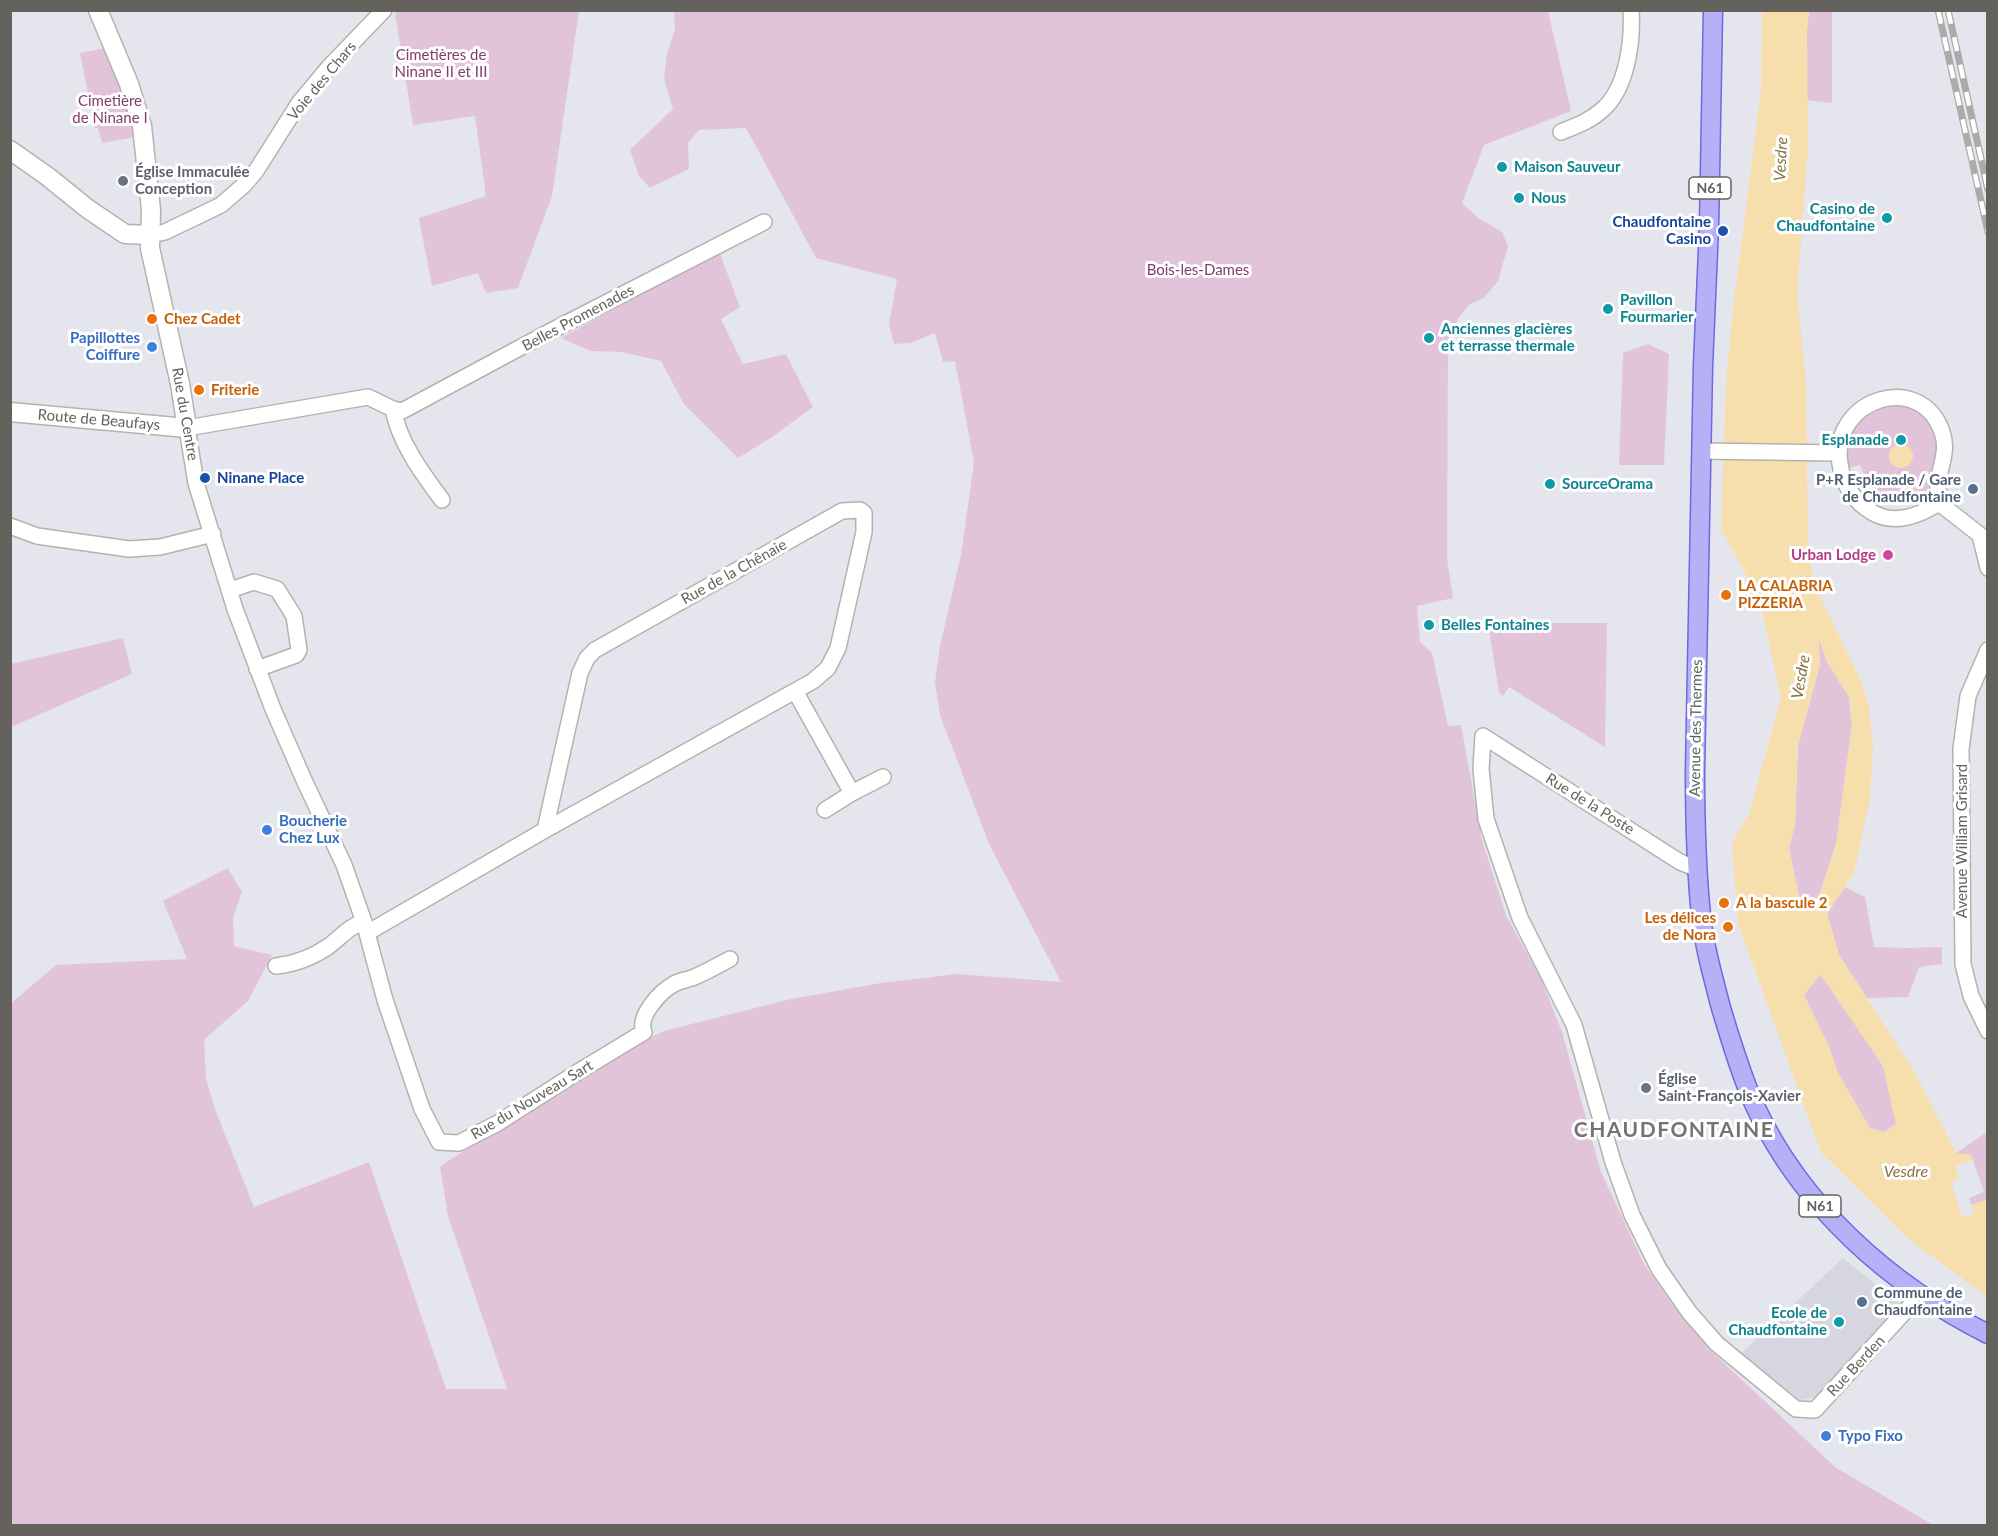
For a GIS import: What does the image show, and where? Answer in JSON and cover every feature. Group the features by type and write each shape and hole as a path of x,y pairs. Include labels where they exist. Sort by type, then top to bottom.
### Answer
{"main road":[{"name":"Avenue des Thermes","path":"1713,10 1695,770 1695,823 1701,916 1709,963 1728,1030 1756,1108 1779,1151 1816,1202 1868,1254 1920,1296 1988,1334"}],"street":[{"name":"Rue du Centre","path":"98,10 129,84 142,126 151,210 150,248 180,384 196,483 257,669 304,780 344,865 365,928"},
{"name":"Voie des Chars","path":"150,235 165,232 221,205 244,185 256,171 299,104 329,67 384,10"},
{"path":"1561,132 1588,121 1604,109 1620,84 1629,59 1631,10"},
{"path":"10,150 125,234 150,235"},
{"name":"Belles Promenades","path":"393,409 402,411 551,331 764,222"},
{"path":"187,428 368,397 393,409 396,425 426,478 442,500"},
{"path":"1940,503 1921,514 1903,519 1887,518 1872,513 1858,503 1848,491 1841,472 1838,453 1842,434 1851,419 1867,405 1886,398 1898,397 1912,400 1932,415 1939,424 1945,455 1938,483 1940,503 1984,536 1988,568"},
{"name":"Route de Beaufays","path":"10,412 187,428"},
{"path":"1701,451 1838,453"},
{"name":"Rue de la Chênaie","path":"276,966 310,957 328,946 353,925 365,928 545,830 813,681 828,668 838,648 864,531 864,513 860,510 842,511 595,650 587,658 580,674 545,830"},
{"path":"10,526 37,536 129,549 160,547 213,534"},
{"path":"230,590 254,582 277,590 294,616 299,650 296,655 257,669"},
{"name":"Avenue William Grisard","path":"1988,650 1968,696 1961,749 1963,964 1971,996 1988,1031"},
{"path":"795,691 852,793"},
{"name":"Rue de la Poste","path":"1698,869 1680,862 1483,736 1481,769 1486,819 1520,918 1574,1025 1613,1162 1632,1215 1659,1269 1689,1312 1717,1344 1796,1409 1815,1410"},
{"path":"825,810 883,777"},
{"name":"Rue du Nouveau Sart","path":"365,928 385,1000 418,1098 439,1142 459,1143 498,1123 644,1032 642,1027 644,1016 656,1000 673,984 730,959"},
{"name":"Rue Berden","path":"1815,1410 1920,1296"}],"shaded area":[{"path":"1843,1258 1904,1307 1816,1397 1800,1400 1742,1353"}],"green space":[{"name":"Cimetières de Ninane II et III","path":"397,10 579,11 552,196 518,288 486,293 478,273 432,286 419,218 486,196 475,116 413,125 395,13"},
{"name":"Bois-les-Dames","path":"674,11 1548,11 1571,111 1484,145 1462,203 1477,217 1502,232 1508,246 1498,281 1484,298 1470,304 1459,317 1448,340 1447,558 1453,598 1417,606 1420,642 1432,653 1448,726 1461,725 1482,840 1506,915 1541,979 1562,1032 1601,1172 1644,1264 1673,1306 1710,1350 1835,1467 1933,1525 11,1525 10,1004 56,965 187,959 163,901 228,868 242,892 233,917 234,946 272,955 248,1001 204,1040 206,1079 216,1112 254,1207 369,1162 446,1389 507,1389 448,1216 440,1166 638,1043 664,1031 791,999 881,983 957,974 1061,982 989,844 940,715 935,682 940,646 961,555 974,462 955,361 943,362 935,333 910,343 894,344 889,324 897,279 816,258 746,128 699,130 688,143 689,169 650,188 639,176 630,150 673,109 664,79 667,54 675,29"},
{"path":"1809,11 1832,11 1832,103 1807,100"},
{"name":"Cimetière de Ninane I","path":"106,48 124,91 135,137 102,143 98,128 95,128 80,53"},
{"path":"719,251 740,307 721,319 743,364 786,354 813,407 738,458 684,404 661,361 622,352 591,351 561,338"},
{"path":"1648,344 1669,354 1664,465 1619,465 1623,353"},
{"path":"1906,404 1931,421 1939,437 1932,493 1927,502 1921,492 1901,498 1884,495 1870,484 1860,465 1845,469 1848,433 1869,408"},
{"path":"1488,623 1607,623 1605,747 1509,687 1503,696 1499,692"},
{"path":"1818,636 1827,662 1849,697 1852,725 1836,844 1814,911 1802,909 1789,849 1795,824 1798,746 1820,664"},
{"path":"123,638 132,674 11,727 11,664"},
{"path":"1845,887 1865,897 1874,947 1942,947 1942,964 1919,967 1908,997 1867,998 1839,955 1827,914"},
{"path":"1821,973 1883,1066 1896,1124 1884,1132 1870,1129 1838,1073 1829,1047 1804,995"},
{"path":"1987,1132 1987,1203 1986,1200 1971,1205 1969,1198 1984,1192 1971,1155 1956,1153"}],"water":[{"name":"Vesdre","path":"1762,11 1809,11 1807,30 1808,148 1797,294 1806,381 1808,551 1815,586 1861,681 1869,707 1873,747 1870,799 1854,873 1827,914 1839,955 1914,1071 1956,1153 1971,1155 1973,1160 1955,1166 1959,1179 1951,1182 1962,1217 1974,1214 1971,1205 1987,1200 1987,1296 1912,1242 1821,1153 1738,923 1732,842 1749,814 1781,698 1759,598 1721,529 1726,385 1733,309 1761,90","holes":["1819,637 1827,662 1849,697 1852,725 1836,844 1814,911 1802,909 1789,849 1795,824 1798,746 1820,664","1820,974 1883,1066 1896,1124 1884,1132 1870,1128 1838,1073 1829,1047 1804,995"]},
{"path":"1901,444 1909,448 1913,456 1909,464 1901,468 1893,464 1889,456 1893,448"}],"railway":[{"path":"1938,10 1988,232"},
{"path":"1948,10 1988,190"}],"place":[{"name":"Maison Sauveur","path":"1502,167"},
{"name":"Église Immaculée Conception","path":"123,181"},
{"name":"Nous","path":"1519,198"},
{"name":"Casino de Chaudfontaine","path":"1887,218"},
{"name":"Chaudfontaine Casino","path":"1723,231"},
{"name":"Pavillon Fourmarier","path":"1608,309"},
{"name":"Chez Cadet","path":"152,319"},
{"name":"Anciennes glacières et terrasse thermale","path":"1429,338"},
{"name":"Papillottes Coiffure","path":"152,347"},
{"name":"Friterie","path":"199,390"},
{"name":"Esplanade","path":"1901,440"},
{"name":"Ninane Place","path":"205,478"},
{"name":"SourceOrama","path":"1550,484"},
{"name":"P+R Esplanade / Gare de Chaudfontaine","path":"1973,489"},
{"name":"Urban Lodge","path":"1888,555"},
{"name":"LA CALABRIA PIZZERIA","path":"1726,595"},
{"name":"Belles Fontaines","path":"1429,625"},
{"name":"Boucherie Chez Lux","path":"267,830"},
{"name":"A la bascule 2","path":"1724,903"},
{"name":"Les délices de Nora","path":"1728,927"},
{"name":"Église Saint-François-Xavier","path":"1646,1088"},
{"name":"Commune de Chaudfontaine","path":"1862,1302"},
{"name":"Ecole de Chaudfontaine","path":"1839,1322"},
{"name":"Typo Fixo","path":"1826,1436"}],"district":[{"name":"CHAUDFONTAINE","path":"1674,1130"}]}
